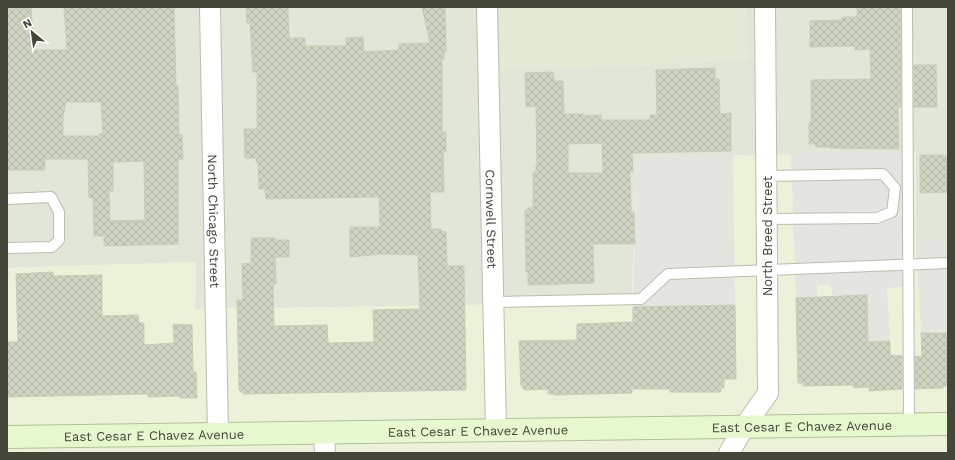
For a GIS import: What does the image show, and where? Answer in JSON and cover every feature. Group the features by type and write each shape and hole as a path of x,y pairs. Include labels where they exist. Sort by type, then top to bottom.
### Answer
{"main road":[{"name":"East Cesar E Chavez Avenue","path":"7,437 218,434 325,443 496,430 948,424"}],"street":[{"name":"North Chicago Street","path":"210,7 218,434"},
{"name":"Cornwell Street","path":"487,7 496,430"},
{"name":"North Breed Street","path":"729,453 744,427 768,393 765,7"}],"lane":[{"path":"907,7 909,424"},
{"path":"766,176 883,174 895,188 892,212 877,218 767,219"},
{"path":"7,199 51,197 59,212 59,240 52,247 7,248"},
{"path":"494,302 641,299 668,274 908,263 948,263"}],"shaded area":[{"path":"7,7 948,7 948,241 916,241 916,152 637,158 632,294 473,305 195,309 196,262 7,268"},
{"path":"499,7 746,7 748,61 500,71"},
{"path":"901,152 909,286 887,288 890,341 868,342 867,295 833,297 830,285 817,285 817,297 796,298 791,154"},
{"path":"916,152 916,241 948,241 948,453 7,453 7,268 196,262 195,309 473,305 632,294 637,157"},
{"path":"733,155 735,305 633,307 637,157"},
{"path":"916,241 948,241 948,331 921,333"}],"building":[{"path":"64,7 174,7 176,86 178,86 179,135 182,135 183,159 178,160 178,244 104,246 104,236 94,236 93,198 89,198 88,159 45,159 45,170 7,170 7,9 31,8 34,50 67,50","holes":["66,102 101,102 103,133 99,134 100,136 63,136 63,117","144,161 145,220 110,221 109,191 113,191 113,162"]},
{"path":"246,7 288,7 289,38 305,38 305,46 346,46 346,38 363,37 364,52 399,50 399,44 430,43 422,7 445,7 446,52 444,52 444,59 442,59 442,132 446,132 446,152 443,152 444,192 430,192 431,229 441,229 441,231 446,232 447,266 464,266 466,390 244,394 239,390 237,300 243,300 242,264 251,263 251,238 275,238 275,240 289,240 289,257 275,258 276,284 273,284 274,326 327,325 328,343 374,342 373,310 420,309 418,255 382,254 350,257 350,227 380,227 379,197 266,199 265,189 259,189 258,162 256,162 256,158 245,158 244,129 257,129 257,72 253,72 250,23 247,23"},
{"path":"857,7 900,7 901,107 898,107 899,149 830,148 816,147 815,144 809,144 809,123 811,123 811,80 871,79 870,49 855,50 855,46 810,47 810,21 842,20 842,17 857,17"},
{"path":"914,65 936,65 937,107 914,107"},
{"path":"715,68 715,79 719,79 720,114 731,113 731,151 632,153 633,172 630,172 631,212 634,212 635,244 593,244 594,283 528,285 528,272 526,272 525,210 528,210 528,208 533,208 533,172 536,172 537,165 536,106 526,107 525,73 553,72 554,81 563,81 564,114 583,114 583,116 601,115 601,120 650,120 650,115 657,115 656,70","holes":["602,143 603,173 568,173 568,144"]},
{"path":"920,155 948,156 948,192 920,193"},
{"path":"53,272 53,276 102,275 102,316 138,315 139,323 144,323 144,345 174,343 173,324 192,325 193,372 196,372 197,398 180,398 180,396 148,397 148,394 7,397 7,342 18,342 16,274"},
{"path":"867,295 868,342 890,341 890,355 902,356 902,389 869,391 869,387 854,388 853,385 803,386 803,383 798,383 796,298"},
{"path":"735,305 736,379 724,379 724,388 721,388 721,392 670,392 670,389 632,389 632,393 554,395 548,394 548,389 525,390 521,385 519,341 577,340 577,324 633,322 633,307"},
{"path":"921,333 948,333 948,386 943,386 943,388 915,389 915,356 922,357"}]}
